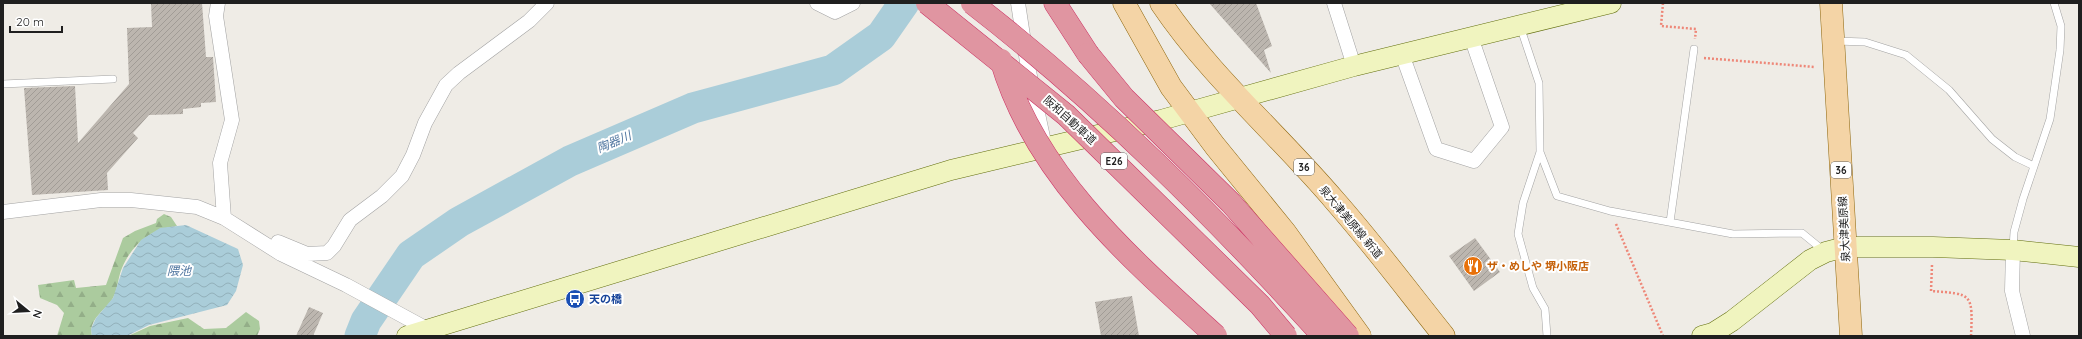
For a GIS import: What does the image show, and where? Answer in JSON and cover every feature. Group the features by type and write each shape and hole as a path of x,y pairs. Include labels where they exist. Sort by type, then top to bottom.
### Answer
{"highway":[{"name":"阪和自動車道","path":"927,3 1066,115 1260,304 1286,336"},
{"name":"E26","path":"972,3 1013,35 1088,98 1266,273 1323,336"},
{"path":"990,3 997,45 1010,89 1026,124 1050,163 1076,197 1111,237 1154,280 1216,336"},
{"path":"1055,3 1088,54 1124,98 1231,203 1348,336"}],"main road":[{"path":"1124,3 1170,87 1285,232 1360,336"},
{"name":"泉大津美原線 新道","path":"1161,3 1206,61 1335,201 1444,336"},
{"name":"泉大津美原線","path":"1831,3 1836,68 1835,250 1852,336"}],"street":[{"path":"218,3 216,16 232,120 220,163 224,218"},
{"path":"252,235 264,235 284,246 307,254 327,253 334,246 350,220 382,196 402,176 413,155 425,123 446,86 459,73 529,21 547,3"},
{"path":"817,3 835,12 853,3"},
{"path":"1018,3 1027,62 1046,149"},
{"path":"1334,3 1354,66"},
{"path":"407,336 434,333 951,170 1046,149 1189,112 1238,97 1354,66 1520,24 1611,3"},
{"path":"1402,54 1436,149 1474,161 1502,127 1471,37"},
{"path":"3,212 101,200 131,200 197,207 224,218 281,254 346,285 402,314 434,333"},
{"path":"1702,336 1713,333 1732,321 1810,260 1835,250 1933,247 2013,250 2079,257"},
{"path":"2013,250 2012,291 2023,336"}],"lane":[{"path":"2013,250 2014,232 2050,119 2060,50 2061,26 2054,3"},
{"path":"1520,24 1539,83 1540,152 1523,203 1518,234 1533,288 1545,309 1548,336"},
{"path":"1834,41 1865,42 1906,55 1949,90 1992,139 2015,157 2034,166"},
{"path":"1670,222 1694,49"},
{"path":"3,84 113,79"},
{"path":"1540,152 1558,196 1610,211 1733,234 1802,233 1835,250"}],"path":[{"path":"1663,3 1661,26 1696,29 1694,49"},
{"path":"1693,57 1836,68"},
{"path":"1610,211 1663,336"},
{"path":"1933,247 1931,291 1960,293 1966,296 1972,310 1971,336"}],"green space":[{"path":"164,214 171,217 177,226 159,230 151,234 131,252 122,268 113,298 92,325 92,336 57,336 64,313 57,305 40,298 38,285 74,280 76,288 106,285 123,238 135,231 156,223 157,219"},
{"path":"246,312 259,321 260,329 257,336 128,336 150,326 188,318 204,329 226,328"}],"water":[{"name":"隈池","path":"186,225 238,249 243,265 236,291 227,305 149,325 127,336 92,336 91,329 96,318 113,298 123,268 141,240 160,228"}],"building":[{"path":"151,3 202,3 206,57 213,57 216,102 201,103 201,107 183,109 183,114 149,115 133,133 138,138 107,173 108,190 32,195 24,88 75,86 78,143 129,84 127,28 152,27"},
{"path":"1209,3 1256,3 1272,46 1264,50 1271,73"},
{"path":"1475,238 1500,272 1474,291 1449,256"},
{"path":"1132,296 1139,336 1101,336 1095,302"},
{"path":"309,307 323,313 313,336 296,336"}],"waterway":[{"name":"陶器川","path":"360,336 366,321 411,255 459,222 570,161 693,108 833,70 881,36 904,3"}],"place":[{"name":"ザ・めしや 堺小阪店","path":"1473,266"},
{"name":"天の橋","path":"575,299"}]}
